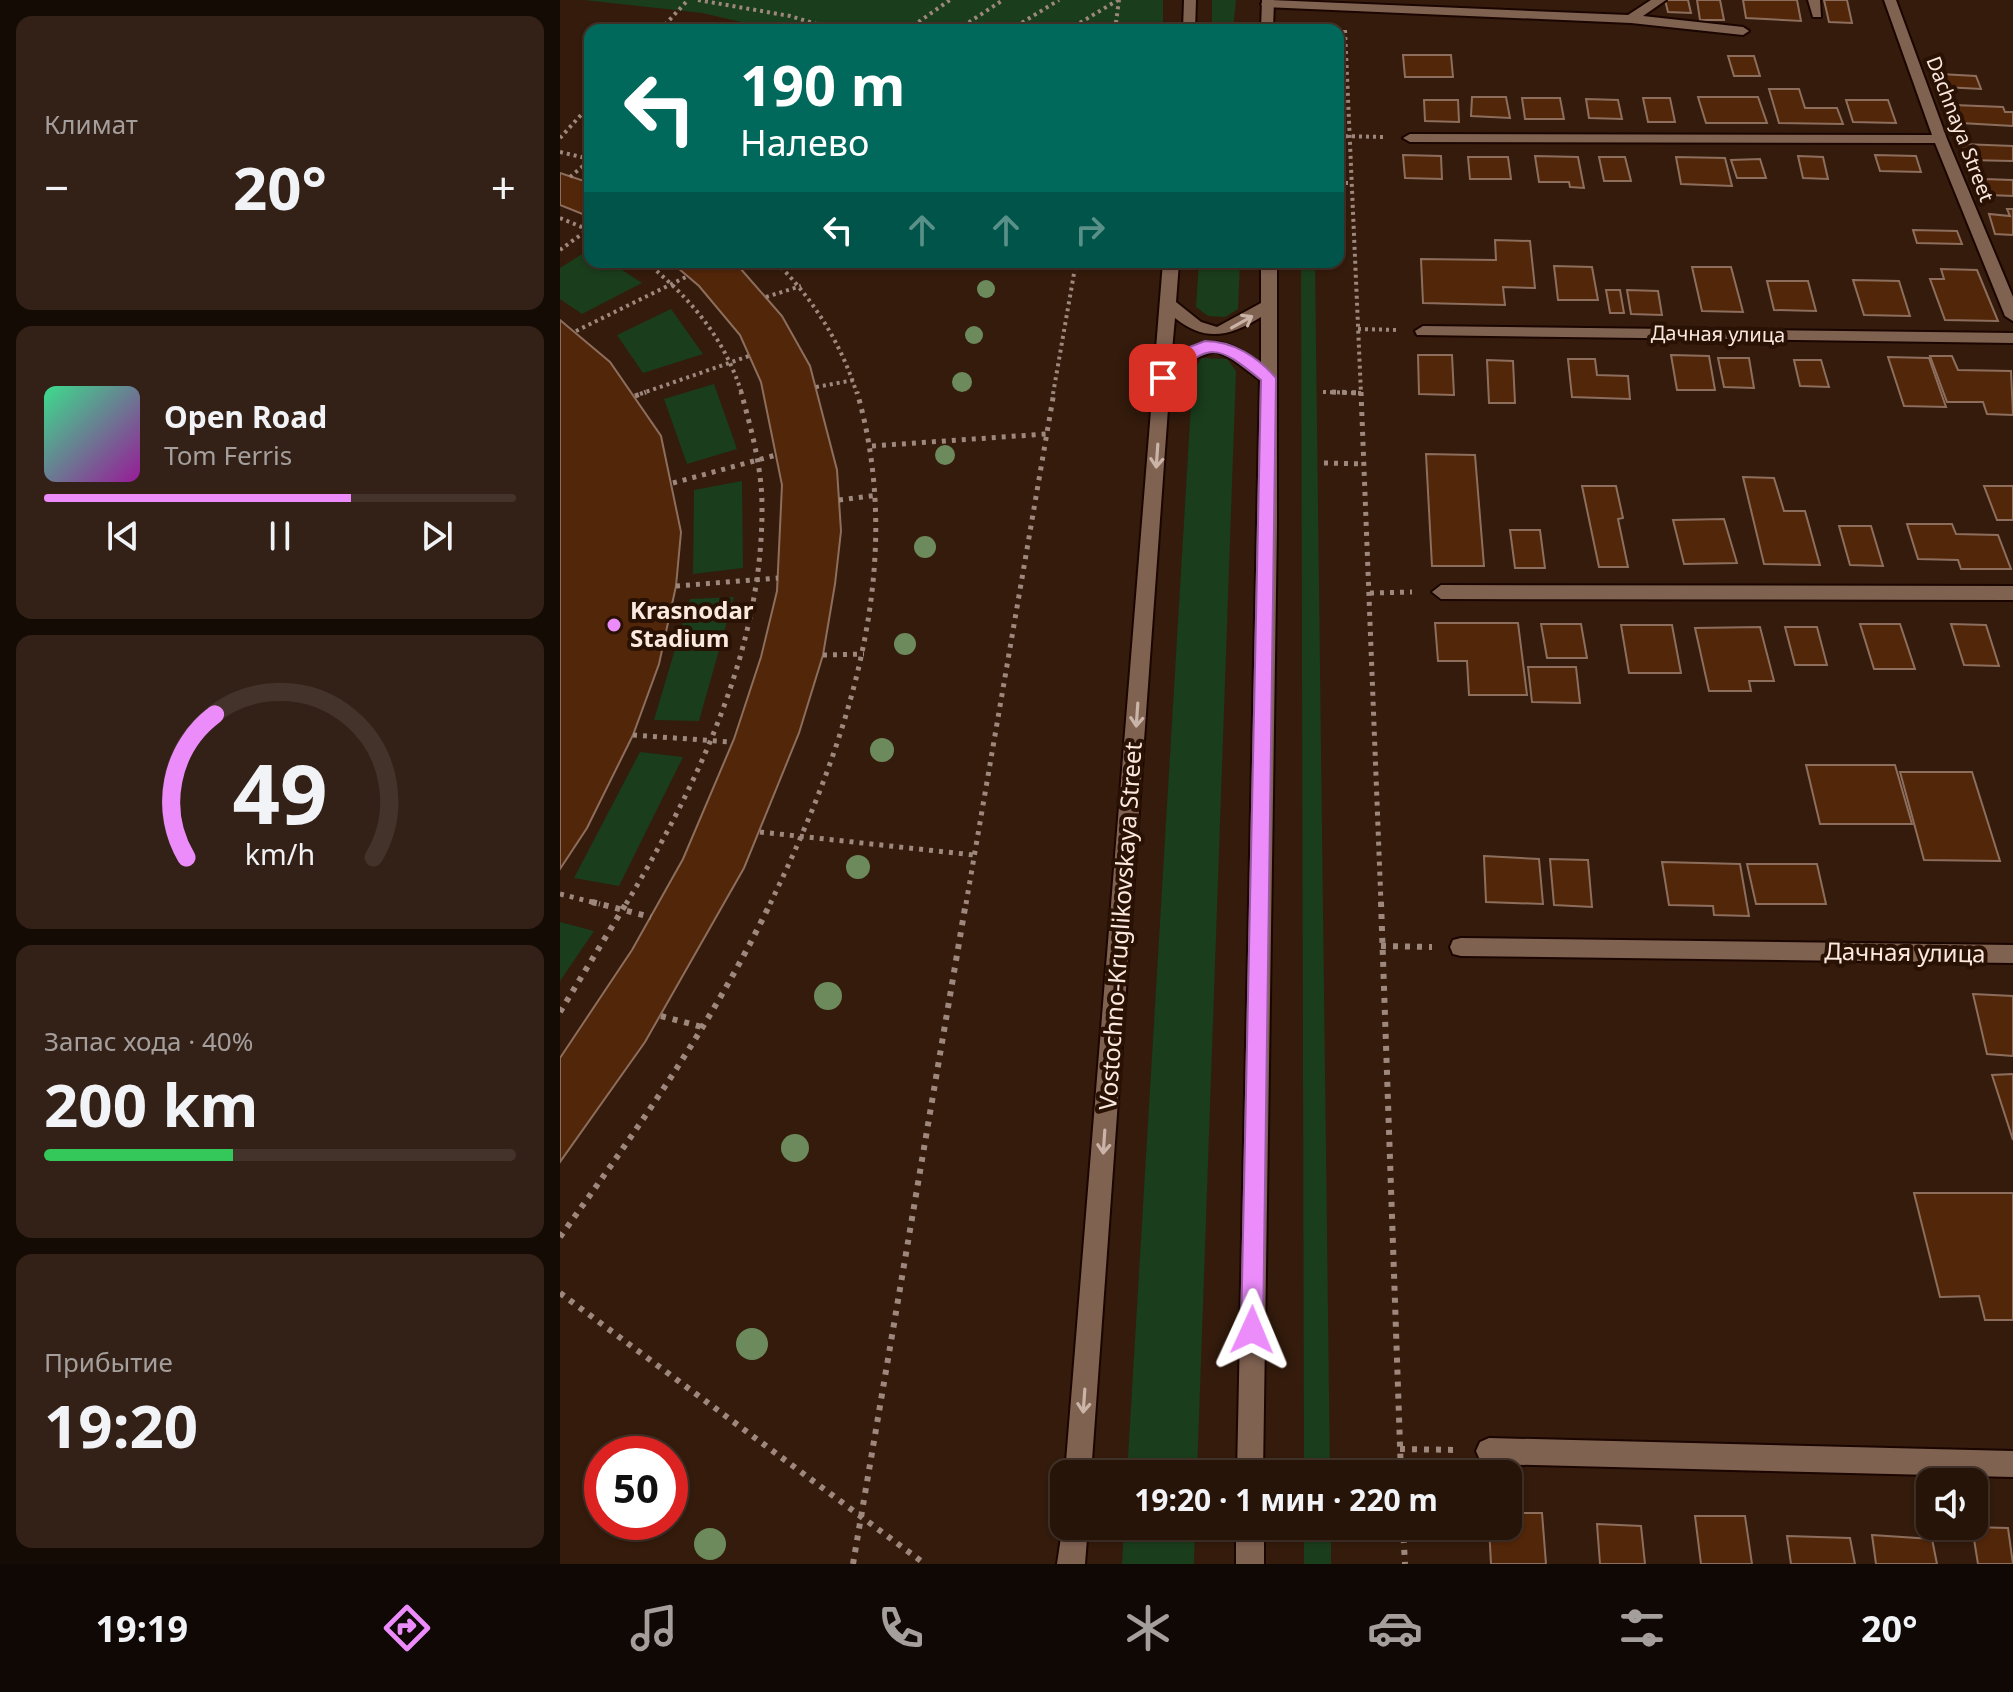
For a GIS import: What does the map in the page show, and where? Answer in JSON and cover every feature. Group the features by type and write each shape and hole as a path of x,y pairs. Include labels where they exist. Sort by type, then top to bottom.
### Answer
{"street":[{"path":"1189,24 1190,0"},
{"path":"1631,19 1660,0"},
{"name":"Dachnaya Street","path":"1890,0 1940,139 2013,316"},
{"path":"1267,24 1268,2 1631,19 1743,31"},
{"path":"1410,138 1940,139"},
{"name":"Vostochno-Kruglikovskaya Street","path":"1079,1460 1171,268"},
{"path":"1250,1460 1269,268"},
{"path":"1168,304 1205,332 1223,332 1268,306"},
{"name":"Дачная улица","path":"1423,331 2013,338"},
{"path":"1163,378 1189,353 1205,346 1221,346 1239,355 1268,378"},
{"path":"1441,592 2013,593"},
{"name":"Дачная улица","path":"1461,947 2013,954"},
{"path":"1489,1451 2013,1464"},
{"path":"1071,1564 1073,1540"},
{"path":"1250,1540 1250,1564"}],"path":[{"path":"666,24 688,0"},
{"path":"698,0 790,16 817,24"},
{"path":"722,5 726,0"},
{"path":"916,24 950,0"},
{"path":"966,24 1003,0"},
{"path":"1020,24 1059,0"},
{"path":"1078,24 1119,0"},
{"path":"1116,24 1119,0"},
{"path":"1345,17 1370,593 1400,1460"},
{"path":"560,138 584,112"},
{"path":"1344,137 1410,138"},
{"path":"560,152 584,158"},
{"path":"570,177 584,164"},
{"path":"1344,183 1351,183"},
{"path":"560,218 584,227"},
{"path":"560,250 584,233"},
{"path":"560,1012 624,911 688,793 740,656 758,579 762,505 746,405 731,362 706,320 653,268"},
{"path":"560,1237 706,1028 802,837 835,751 864,654 877,576 878,495 872,446 854,380 836,339 802,285 783,268"},
{"path":"853,1564 1075,268"},
{"path":"576,331 688,276"},
{"path":"766,297 802,285"},
{"path":"1358,329 1423,331"},
{"path":"635,396 749,356"},
{"path":"816,387 854,380"},
{"path":"1323,392 1361,393"},
{"path":"872,446 1046,434"},
{"path":"673,483 776,455"},
{"path":"1324,463 1364,464"},
{"path":"839,500 878,495"},
{"path":"676,586 778,578"},
{"path":"1370,593 1441,592"},
{"path":"823,655 864,654"},
{"path":"633,735 731,742"},
{"path":"760,832 974,855"},
{"path":"560,894 651,917"},
{"path":"1381,946 1461,947"},
{"path":"661,1016 706,1028"},
{"path":"560,1293 860,1519 925,1564"},
{"path":"1400,1449 1489,1451"},
{"path":"1404,1540 1405,1564"}],"green space":[{"path":"584,0 1163,0 1163,24 750,24 702,13"},
{"path":"1212,0 1236,0 1234,24 1212,24"},
{"path":"584,253 584,268 619,268 642,283 582,314 560,299 560,268"},
{"path":"1199,268 1240,268 1238,309 1225,317 1208,316 1196,307"},
{"path":"1301,268 1315,268 1330,1460 1304,1460"},
{"path":"671,309 703,354 643,373 617,335"},
{"path":"1202,358 1227,359 1236,371 1197,1460 1128,1460 1193,371"},
{"path":"714,384 737,449 687,464 664,399"},
{"path":"742,481 743,568 693,574 694,490"},
{"path":"734,597 699,721 654,720 690,599"},
{"path":"640,752 683,757 619,886 574,878"},
{"path":"560,922 594,931 560,981"},
{"path":"1123,1540 1195,1540 1194,1564 1122,1564"},
{"path":"1304,1540 1331,1540 1331,1564 1304,1564"}],"building":[{"path":"1665,0 1688,0 1691,13 1668,12"},
{"path":"1697,0 1720,0 1724,20 1700,20"},
{"path":"1743,0 1797,0 1801,21 1746,18"},
{"path":"1824,0 1847,0 1852,23 1829,22"},
{"path":"1403,55 1451,55 1453,77 1405,77"},
{"path":"1728,56 1754,56 1760,76 1734,76"},
{"path":"1940,74 1976,76 1981,89 1944,87"},
{"path":"1769,89 1799,89 1805,108 1837,108 1843,124 1779,123"},
{"path":"1472,97 1506,97 1510,118 1471,116"},
{"path":"1698,97 1758,97 1767,123 1706,123"},
{"path":"1522,98 1560,98 1564,119 1525,119"},
{"path":"1643,98 1670,98 1675,122 1648,122"},
{"path":"1586,99 1618,100 1622,119 1589,118"},
{"path":"1424,100 1458,100 1459,122 1425,121"},
{"path":"1846,100 1888,100 1896,123 1853,122"},
{"path":"1954,105 2003,107 2005,112 2013,112 2013,126 1961,123"},
{"path":"1962,144 2013,146 2013,161 1967,160"},
{"path":"1403,155 1441,156 1442,179 1405,178"},
{"path":"1875,155 1916,156 1921,172 1880,171"},
{"path":"1535,156 1578,157 1584,188 1570,187 1569,182 1539,182"},
{"path":"1798,156 1823,157 1828,179 1803,178"},
{"path":"1468,157 1508,157 1511,179 1470,179"},
{"path":"1599,157 1625,157 1631,181 1604,181"},
{"path":"1676,157 1725,158 1732,186 1681,184"},
{"path":"1760,159 1766,178 1737,178 1731,160"},
{"path":"560,173 584,181 584,215 560,205"},
{"path":"1983,179 2013,180 2013,196 1989,195"},
{"path":"2007,209 2013,209 2013,235 1995,234 1989,214 2010,216"},
{"path":"1913,230 1957,231 1962,244 1917,243"},
{"path":"1495,240 1530,241 1535,288 1503,287 1505,305 1423,303 1421,259 1496,260"},
{"path":"1554,266 1592,267 1598,300 1558,300"},
{"path":"1692,267 1731,267 1743,312 1702,311"},
{"path":"678,268 740,268 782,316 810,366 837,470 841,531 835,584 823,655 799,733 744,868 645,1042 560,1162 560,1058 632,950 683,859 734,739 761,657 777,591 782,485 761,382 740,335 699,286"},
{"path":"1941,269 1977,270 1998,321 1945,320 1930,279 1944,279"},
{"path":"1853,280 1899,281 1910,316 1864,315"},
{"path":"1767,281 1808,281 1816,311 1774,310"},
{"path":"1606,290 1620,290 1624,313 1610,313"},
{"path":"1627,290 1658,291 1662,315 1631,314"},
{"name":"Krasnodar Stadium","path":"560,320 610,362 661,436 681,532 676,586 659,664 633,735 587,828 560,869"},
{"path":"1418,355 1452,355 1454,395 1419,394"},
{"path":"1671,355 1709,356 1715,390 1677,390"},
{"path":"1930,356 1952,356 1958,370 2011,371 2013,415 1987,414 1983,402 1947,402"},
{"path":"1888,357 1929,358 1946,407 1904,406"},
{"path":"1718,358 1749,358 1754,388 1724,387"},
{"path":"1568,359 1595,359 1597,375 1628,376 1630,399 1572,397"},
{"path":"1487,360 1513,361 1515,403 1489,403"},
{"path":"1794,360 1821,360 1829,387 1800,386"},
{"path":"1426,454 1475,455 1484,566 1432,566"},
{"path":"1743,477 1774,478 1784,511 1805,511 1820,565 1764,564"},
{"path":"1582,486 1616,486 1623,518 1618,519 1628,567 1599,567"},
{"path":"1984,486 2013,486 2013,520 1997,520"},
{"path":"1724,519 1737,563 1684,564 1673,520"},
{"path":"1907,524 1952,524 1956,534 1998,535 2011,569 1961,569 1958,560 1918,559"},
{"path":"1839,526 1871,526 1883,566 1850,565"},
{"path":"1510,530 1540,530 1545,568 1515,568"},
{"path":"1435,623 1518,623 1527,695 1469,695 1467,661 1438,661"},
{"path":"1541,624 1581,624 1587,658 1547,658"},
{"path":"1860,624 1900,624 1915,669 1874,669"},
{"path":"1951,624 1986,625 1999,666 1964,665"},
{"path":"1621,625 1672,625 1681,673 1629,673"},
{"path":"1760,627 1774,681 1749,681 1751,691 1709,691 1695,628"},
{"path":"1785,627 1817,627 1827,665 1795,665"},
{"path":"1528,667 1576,667 1580,703 1532,702"},
{"path":"1806,765 1895,765 1912,824 1820,824"},
{"path":"1900,772 1972,772 2000,861 1924,860"},
{"path":"1484,856 1539,859 1543,904 1486,902"},
{"path":"1550,859 1588,860 1592,907 1554,905"},
{"path":"1662,862 1740,864 1749,916 1714,915 1713,906 1669,905"},
{"path":"1747,864 1817,864 1826,904 1756,904"},
{"path":"1973,994 2013,996 2013,1056 1987,1054"},
{"path":"2013,1074 2013,1140 1992,1075"},
{"path":"1914,1193 2013,1193 2013,1320 1985,1320 1979,1296 1940,1297"},
{"path":"1522,1513 1542,1513 1546,1564 1491,1564 1490,1540 1522,1540"},
{"path":"1695,1516 1745,1516 1752,1564 1701,1564"},
{"path":"1597,1524 1641,1526 1645,1564 1600,1564"},
{"path":"1988,1527 2008,1528 2013,1564 1978,1564 1974,1540 1988,1540"},
{"path":"1872,1535 1932,1540 1937,1564 1876,1564"},
{"path":"1787,1536 1850,1538 1855,1564 1791,1564"}],"place":[{"name":"Krasnodar Stadium","path":"614,625"}],"route":[{"path":"1163,378 1189,353 1205,346 1221,346 1239,355 1268,378 1268,524 1252,1330"}]}
